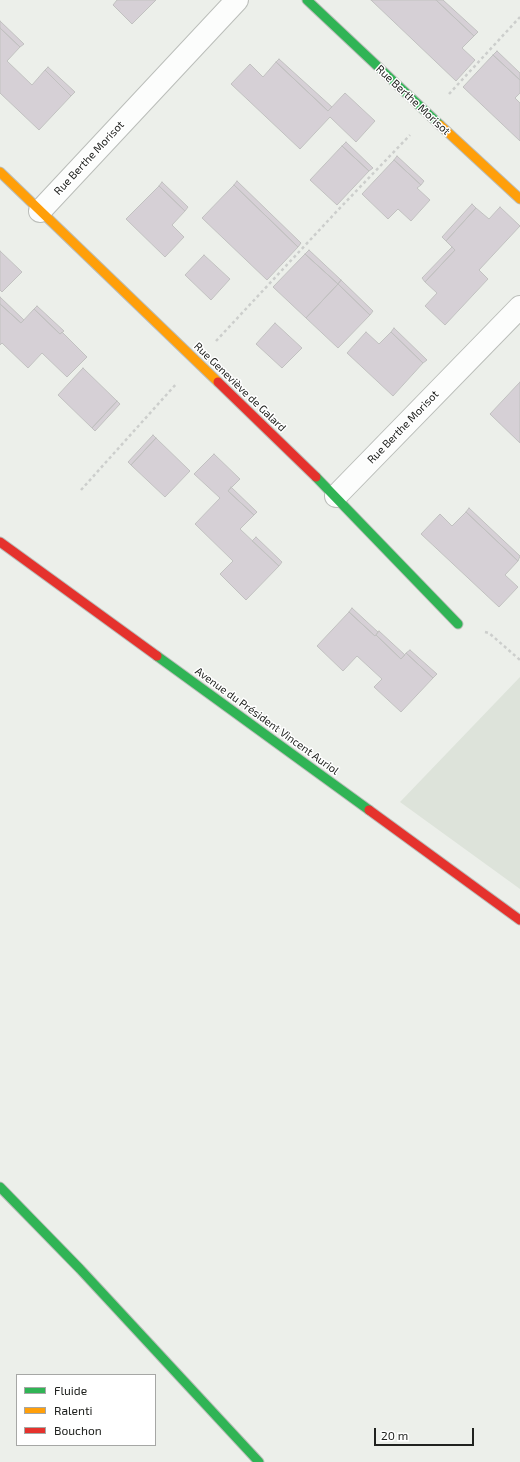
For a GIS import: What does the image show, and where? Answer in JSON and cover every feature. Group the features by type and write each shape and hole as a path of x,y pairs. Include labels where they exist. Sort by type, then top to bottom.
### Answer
{"street":[{"name":"Rue Berthe Morisot","path":"40,211 238,0"},
{"name":"Rue Berthe Morisot","path":"307,0 520,199"},
{"name":"Rue Geneviève de Galard","path":"0,172 336,496 458,624"},
{"name":"Rue Berthe Morisot","path":"336,496 520,307"},
{"name":"Avenue du Président Vincent Auriol","path":"0,542 520,920"},
{"path":"0,1187 80,1269 259,1462"}],"path":[{"path":"81,490 196,362 338,210 430,115 520,17"},
{"path":"458,624 489,633 520,660"}],"shaded area":[{"path":"520,677 520,889 400,802"}],"building":[{"path":"117,0 156,0 132,24 113,5"},
{"path":"371,0 436,0 474,36 462,48 475,60 456,81"},
{"path":"436,0 443,0 478,32 474,36"},
{"path":"0,21 24,44 20,47 0,28"},
{"path":"0,28 20,47 7,61 32,85 45,70 71,96 39,130 0,93"},
{"path":"497,51 520,73 520,80 493,55"},
{"path":"493,55 520,80 520,93 515,98 520,103 520,141 463,87"},
{"path":"279,59 332,107 328,111 276,62"},
{"path":"276,62 328,111 345,93 375,121 356,142 330,117 300,149 231,84 250,64 263,77"},
{"path":"48,67 75,92 71,96 45,70"},
{"path":"346,142 373,168 369,171 342,146"},
{"path":"342,146 369,171 337,205 310,180"},
{"path":"397,156 424,181 421,185 394,160"},
{"path":"394,160 421,185 417,188 430,200 411,221 398,209 388,219 362,194"},
{"path":"237,181 301,243 298,247 234,185"},
{"path":"162,182 188,207 185,211 159,186"},
{"path":"234,185 298,247 267,280 202,218"},
{"path":"159,186 185,211 172,225 184,237 165,257 126,219"},
{"path":"472,204 476,208 446,241 442,237"},
{"path":"500,207 520,226 479,270 488,279 445,325 425,306 437,293 425,282 455,250 446,241 476,208 489,219"},
{"path":"452,247 455,250 425,282 422,278"},
{"path":"309,250 341,280 338,284 305,254"},
{"path":"0,251 22,272 2,292 0,290"},
{"path":"305,254 338,284 306,318 273,287"},
{"path":"204,255 230,279 211,300 185,275"},
{"path":"341,280 373,311 370,315 338,284"},
{"path":"338,284 370,315 338,348 306,318"},
{"path":"0,297 24,320 21,323 0,304"},
{"path":"0,304 21,323 34,309 60,334 62,332 87,357 67,377 42,353 28,368 2,343 0,345"},
{"path":"37,306 64,331 60,334 34,309"},
{"path":"275,323 302,348 282,368 256,344"},
{"path":"394,328 427,360 423,363 391,332"},
{"path":"366,332 379,344 391,332 423,363 393,396 347,353"},
{"path":"83,368 117,401 92,428 58,395"},
{"path":"520,382 520,443 490,414"},
{"path":"117,401 120,404 95,431 92,428"},
{"path":"153,435 156,438 131,465 128,462"},
{"path":"156,438 190,471 165,497 131,465"},
{"path":"214,454 240,479 228,491 254,515 240,529 279,566 246,600 220,574 233,561 195,524 220,498 194,474"},
{"path":"231,487 257,512 254,515 228,491"},
{"path":"469,508 520,556 518,561 466,512"},
{"path":"466,512 518,561 505,575 518,587 499,607 421,534 440,514 452,526"},
{"path":"256,537 282,562 279,566 252,541"},
{"path":"352,608 378,632 375,636 349,612"},
{"path":"349,612 401,659 406,653 433,678 401,712 374,687 382,679 357,656 343,671 317,646"},
{"path":"379,631 405,655 401,659 376,635"},
{"path":"410,650 437,674 433,678 406,653"}],"traffic: fast":[{"path":"307,0 440,125"},
{"path":"316,477 458,624"},
{"path":"157,656 369,810"},
{"path":"0,1187 80,1269 259,1462"}],"traffic: slow":[{"path":"440,125 520,199"},
{"path":"0,172 218,382"}],"traffic: jam":[{"path":"218,382 316,477"},
{"path":"0,542 157,656"},
{"path":"369,810 520,920"}]}
